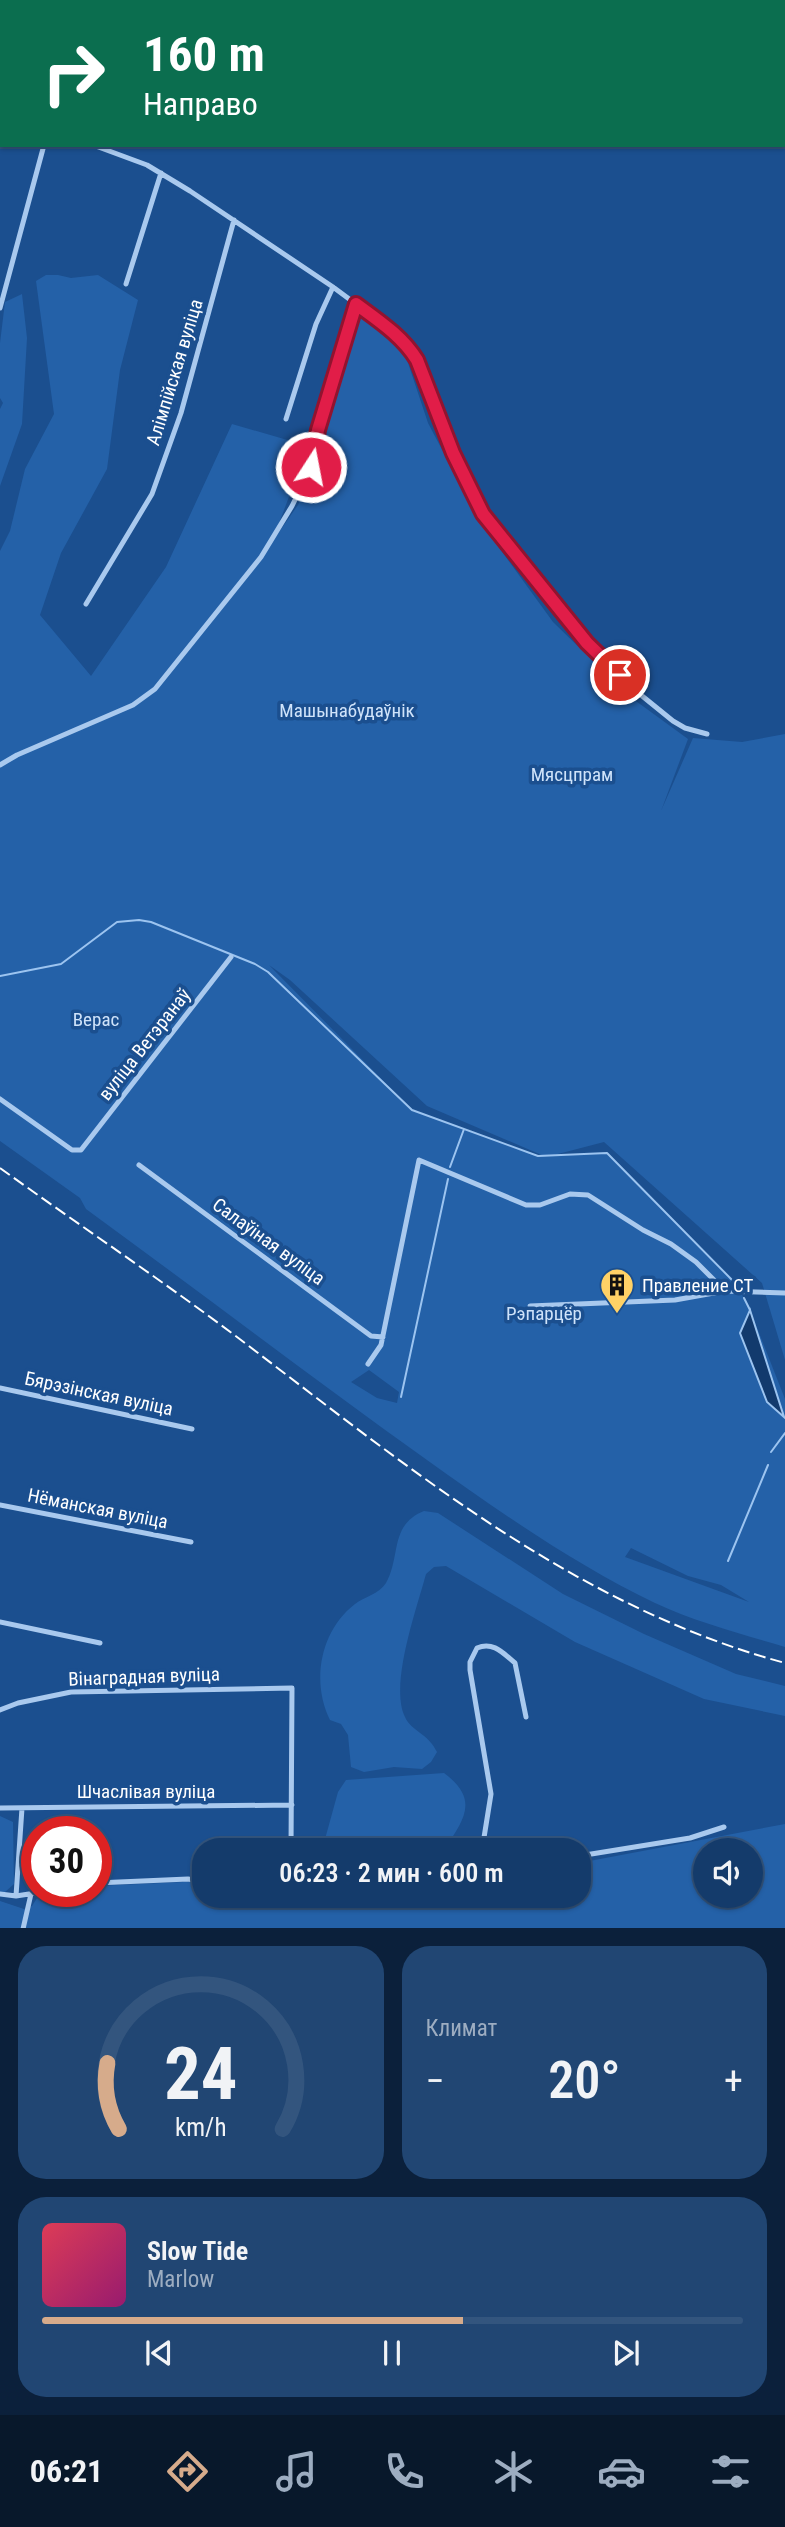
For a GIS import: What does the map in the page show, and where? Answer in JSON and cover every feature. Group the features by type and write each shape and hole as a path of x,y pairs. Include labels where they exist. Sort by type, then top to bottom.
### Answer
{"street":[{"path":"0,308 43,147"},
{"path":"98,147 161,173 332,287 399,337 417,360 453,453 483,514 587,643 636,691 673,721 685,728 707,734"},
{"path":"126,284 161,173"},
{"name":"Алімпійская вуліца","path":"86,604 152,494 181,413 234,220"},
{"path":"286,419 316,324 332,287"},
{"path":"0,765 17,755 133,705 155,689 261,557 292,506 311,467 318,430 356,304"},
{"name":"вуліца Ветэранаў","path":"0,1099 72,1150 81,1150 231,957"},
{"path":"368,1364 379,1350 383,1337 419,1160 526,1205 540,1205 570,1194 588,1195 643,1230 671,1244 695,1262 725,1291"},
{"name":"Салаўіная вуліца","path":"139,1165 371,1336 383,1337"},
{"path":"530,1306 675,1300 725,1291 785,1293"},
{"name":"Бярэзінская вуліца","path":"0,1388 192,1429"},
{"name":"Нёманская вуліца","path":"0,1505 191,1542"},
{"path":"0,1622 100,1643"},
{"path":"484,1838 491,1794 470,1670 470,1662 477,1648 491,1646 515,1663 526,1717"},
{"name":"Вінаградная вуліца","path":"0,1710 18,1703 71,1692 292,1688 292,1805"},
{"path":"291,1838 292,1805"},
{"name":"Шчаслівая вуліца","path":"0,1808 292,1805"},
{"path":"16,1895 22,1808"},
{"path":"591,1854 690,1838 724,1827"},
{"path":"112,1882 192,1880"},
{"path":"0,1894 21,1895"},
{"path":"23,1928 29,1907"}],"green space":[{"path":"46,275 71,278 98,275 138,300 120,370 107,469 61,553 40,615 91,676 166,567 232,424 308,446 272,542 298,505 314,470 330,401 358,315 399,346 407,360 428,423 479,520 553,622 629,696 688,739 661,811 693,738 742,742 785,734 785,1360 762,1283 604,1142 554,1155 607,1153 737,1285 750,1310 785,1399 785,1647 703,1622 655,1603 595,1572 538,1536 341,1398 86,1209 80,1198 0,1141 0,551 10,531 25,469 54,414 36,281","holes":["269,965 290,980 427,1106 544,1156 412,1110","369,1370 399,1392 397,1403 377,1398 351,1382","631,1548 688,1576 721,1585 749,1602 625,1557"]},
{"path":"22,294 27,338 22,424 0,486 0,409 3,403 0,398 0,343 5,302"},
{"path":"424,1511 438,1513 563,1594 644,1634 736,1674 785,1686 785,1716 704,1699 575,1642 446,1566 434,1567 426,1574 406,1646 400,1686 405,1717 411,1726 429,1740 437,1752 431,1762 422,1769 394,1767 364,1772 351,1767 348,1735 341,1724 330,1720 324,1705 320,1674 322,1658 334,1628 343,1615 386,1583 405,1524"},
{"path":"444,1773 462,1792 465,1810 452,1838 325,1838 338,1792 346,1780"},
{"path":"0,1816 13,1822 14,1884 5,1892 0,1892"},
{"path":"785,1824 785,1928 0,1928 0,1901 24,1909 112,1907 112,1885 192,1882 192,1908 591,1908 591,1861 693,1841 693,1908 763,1908 763,1838 711,1838"}],"shaded area":[{"path":"750,1310 784,1417 767,1402 740,1333"}],"waterway":[{"path":"0,976 61,964 117,922 139,920 151,922 255,964 268,972 412,1110 538,1156 607,1153 737,1285"},
{"path":"450,1167 464,1129"},
{"path":"401,1397 448,1179"},
{"path":"744,1298 750,1310"},
{"path":"771,1452 785,1433"},
{"path":"728,1561 768,1465"}],"railway":[{"path":"0,1168 179,1294 365,1435 496,1527 564,1569 634,1606 708,1638 785,1663"}],"place":[{"name":"Правление СТ","path":"617,1315"}],"route":[{"path":"311,467 318,430 356,304 399,337 417,360 453,453 483,514 587,643 620,675"}],"park label":[{"name":"Машынабудаўнік","path":"347,710"},
{"name":"Мясцпрам","path":"572,774"},
{"name":"Верас","path":"96,1019"},
{"name":"Рэпарцёр","path":"544,1313"}]}
